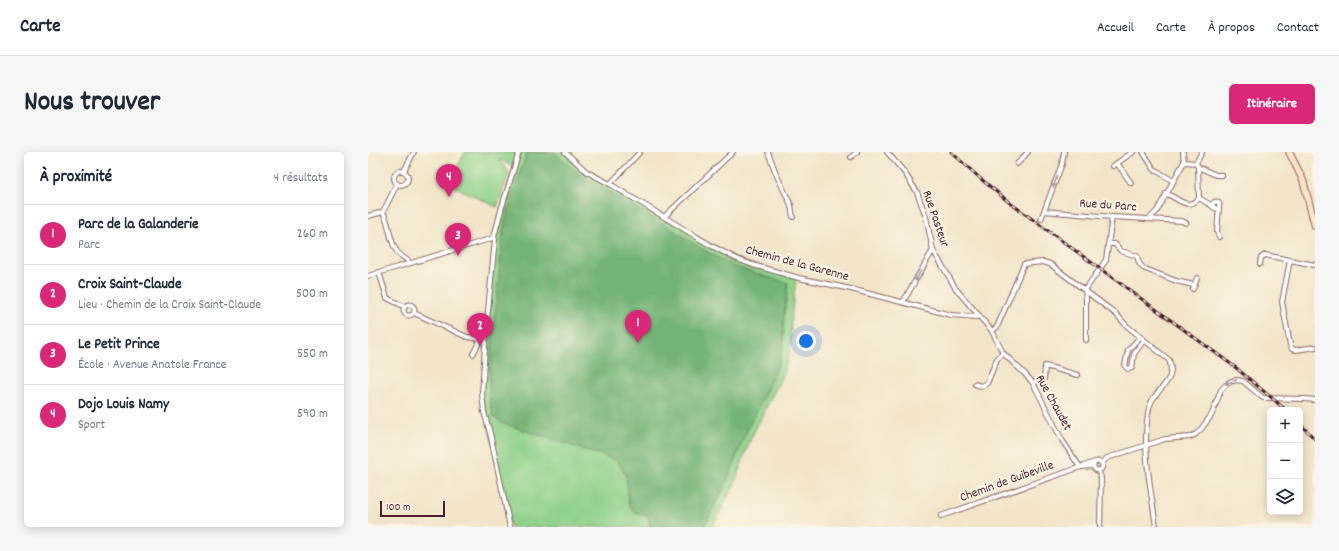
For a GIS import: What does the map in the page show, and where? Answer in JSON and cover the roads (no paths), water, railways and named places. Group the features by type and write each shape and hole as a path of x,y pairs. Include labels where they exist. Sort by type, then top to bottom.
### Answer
{"main road":[{"path":"1290,152 1304,180 1315,226"}],"street":[{"path":"404,171 414,152"},
{"path":"510,527 490,433 483,408 482,383 494,237 519,152"},
{"name":"Chemin de la Garenne","path":"565,152 587,172 665,216 710,245 737,259 799,278 903,302 951,315 979,315"},
{"path":"610,184 640,152"},
{"path":"665,216 733,152"},
{"path":"768,152 777,176 791,204 793,217"},
{"path":"851,157 857,152"},
{"name":"Rue Pasteur","path":"886,152 904,172 917,192 926,216 933,250 956,289 992,331"},
{"path":"1017,164 1028,152"},
{"path":"1041,219 1062,164 1064,152"},
{"path":"1113,166 1133,152"},
{"path":"1143,152 1154,169 1173,181"},
{"path":"1183,152 1184,162 1197,165 1216,175 1222,175"},
{"path":"1166,193 1188,205 1193,204 1199,198 1197,165 1202,152"},
{"name":"Rue du Parc","path":"1044,211 1149,219 1156,211 1184,162"},
{"name":"Rue du Parc","path":"1117,163 1131,183"},
{"path":"397,184 394,180 394,174 398,171 404,171"},
{"path":"397,184 402,185 407,181 408,176 404,171"},
{"path":"397,184 383,212 395,250 410,263"},
{"path":"1199,198 1216,207 1217,232 1219,237"},
{"path":"368,216 383,212"},
{"path":"1086,340 1085,290 1106,260 1112,217"},
{"path":"1149,219 1182,221 1186,223"},
{"path":"368,276 494,237"},
{"path":"1109,244 1115,244 1121,251 1137,256 1139,263 1143,268 1176,281 1194,287 1198,278"},
{"path":"903,302 933,250"},
{"path":"1260,264 1261,258 1265,255 1315,265"},
{"path":"1290,260 1282,302 1290,345 1292,349 1296,350 1315,347"},
{"path":"992,331 997,327 1024,264 1048,262 1116,314 1127,326 1169,360 1171,370 1169,377 1149,407 1146,445 1156,527"},
{"path":"379,272 387,298 405,308"},
{"path":"405,308 412,305 415,310 414,312"},
{"path":"405,308 405,313 407,315 410,316 414,312"},
{"path":"414,312 467,337 480,339"},
{"path":"473,354 480,339 486,331"},
{"name":"Rue Chaudet","path":"992,331 1003,353 1033,383 1062,440 1080,467"},
{"path":"1140,336 1128,350 1126,366 1128,369 1132,368 1135,351 1144,340"},
{"path":"975,384 984,386 987,383 998,359 1003,353"},
{"path":"1033,383 1044,379 1044,366 1078,375"},
{"path":"1100,527 1100,470 1102,463 1107,458 1146,445 1165,439 1190,437 1199,432 1212,414 1221,390 1231,381 1243,381 1263,398 1315,400"},
{"path":"1080,467 1094,464 1098,461 1102,463"},
{"path":"1094,464 1094,469 1100,470"},
{"name":"Chemin de Guibeville","path":"941,516 1080,467"}],"railway":[{"path":"951,152 1010,203 1235,367 1282,407"},
{"path":"1303,427 1315,439"}],"place":[{"name":"Dojo Louis Namy","path":"449,197"},
{"name":"Le Petit Prince","path":"458,256"},
{"name":"Parc de la Galanderie","path":"638,343"},
{"name":"Croix Saint-Claude","path":"480,346"}]}
